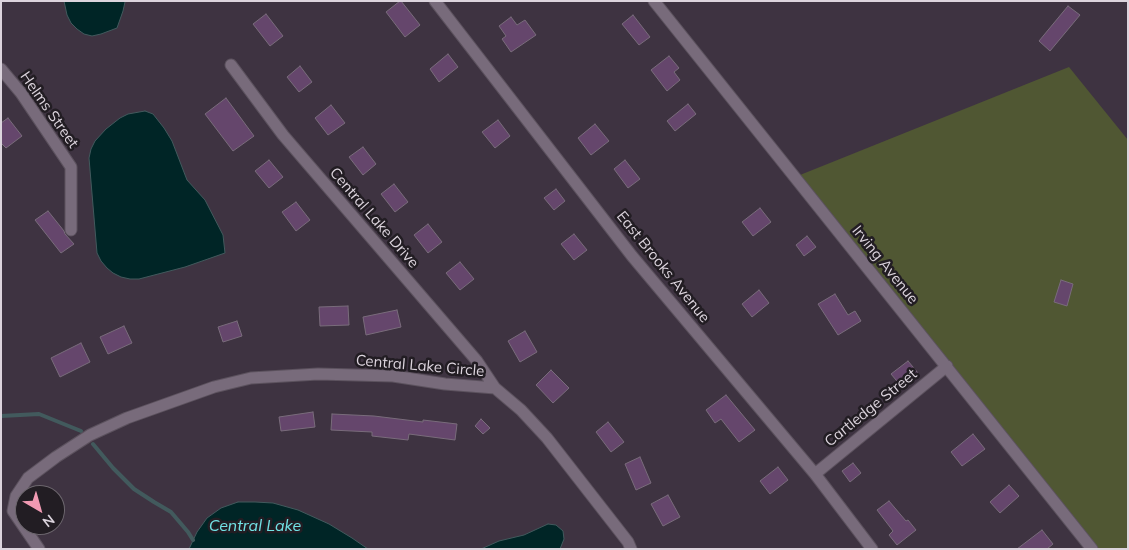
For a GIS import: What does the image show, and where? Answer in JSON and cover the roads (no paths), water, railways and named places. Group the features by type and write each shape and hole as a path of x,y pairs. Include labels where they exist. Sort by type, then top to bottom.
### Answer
{"street":[{"name":"East Brooks Avenue","path":"435,1 632,256 815,474 872,549"},
{"name":"Irving Avenue","path":"654,1 1092,549"},
{"name":"Central Lake Drive","path":"231,65 283,135 477,361 495,388"},
{"name":"Helms Street","path":"1,69 21,93 71,167 71,230"},
{"name":"Cartledge Street","path":"815,474 947,366"},
{"name":"Central Lake Circle","path":"39,549 13,511 16,496 28,478 90,435 127,418 214,387 251,378 318,374 393,376 445,384 495,388 521,410 547,438 628,542 631,549"}],"water":[{"path":"64,1 125,2 117,28 92,36 84,34 71,23"},
{"path":"145,111 153,114 172,141 187,180 205,200 223,235 225,253 185,267 139,279 130,279 113,273 101,261 97,253 89,158 95,141 106,129 128,114"},
{"name":"Central Lake","path":"238,502 273,503 298,510 329,524 368,549 189,549 197,532 207,518 221,508"},
{"path":"548,524 556,525 563,531 564,539 560,549 481,549 499,541 524,535"}],"waterway":[{"path":"1,416 39,414 81,431"},
{"path":"93,444 134,489 171,512 193,540"}]}
